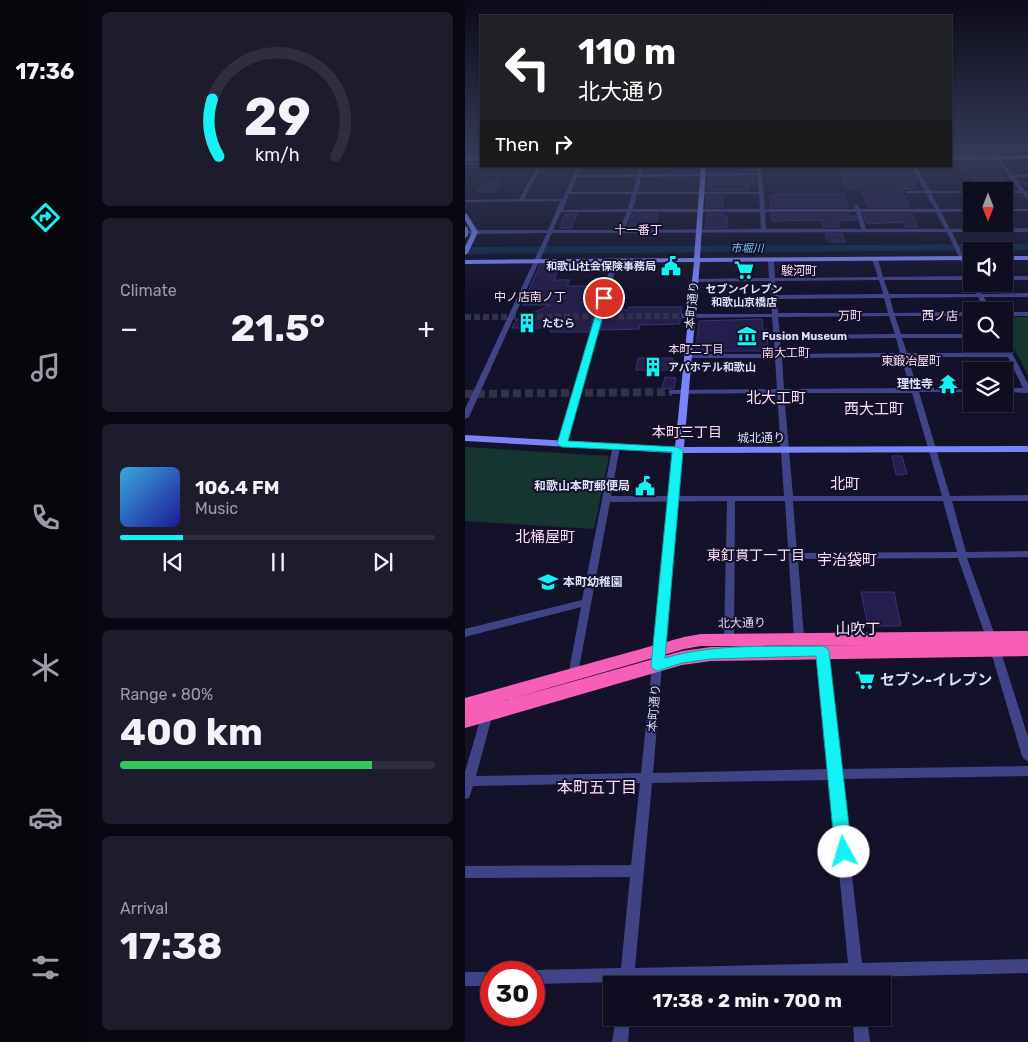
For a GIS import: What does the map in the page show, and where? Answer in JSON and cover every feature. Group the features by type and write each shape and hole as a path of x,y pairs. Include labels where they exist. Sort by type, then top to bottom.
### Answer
{"highway":[{"name":"北大通り","path":"465,705 573,676 658,658 682,658 711,654 993,643 1028,636"},
{"name":"北大通り","path":"465,720 658,658 701,640 799,638 993,643 1028,648"}],"street":[{"path":"621,231 634,198"},
{"name":"本町通り","path":"627,976 687,356 687,316 695,280 702,198"},
{"path":"761,198 764,231"},
{"path":"465,262 538,259 615,261 697,252 771,260 875,260 962,256 932,198"},
{"path":"465,201 563,200 465,417"},
{"path":"857,208 864,231"},
{"path":"558,211 762,211 857,208 963,210"},
{"path":"1013,210 1028,210"},
{"path":"465,215 475,232"},
{"path":"465,232 1028,230"},
{"path":"465,252 475,232"},
{"path":"1013,258 1028,258"},
{"path":"771,260 799,638"},
{"path":"875,260 933,449 962,555 993,643 1028,756"},
{"path":"562,444 615,261"},
{"path":"695,280 963,278"},
{"path":"1013,278 1028,278"},
{"path":"978,292 984,302"},
{"path":"774,297 1028,295"},
{"path":"687,316 963,314"},
{"path":"1013,314 1028,314"},
{"path":"777,337 963,336"},
{"path":"1008,352 1028,390 1013,390"},
{"path":"687,356 1010,356"},
{"path":"672,392 963,390"},
{"name":"城北通り","path":"465,438 677,450 1028,449"},
{"path":"573,676 616,447"},
{"path":"606,499 1028,498"},
{"path":"729,640 731,499"},
{"path":"793,556 1028,554"},
{"path":"465,633 587,602"},
{"path":"822,651 856,976"},
{"path":"465,794 487,713"},
{"path":"468,781 1028,771"},
{"path":"465,872 638,871"},
{"path":"710,976 855,969 1028,966"},
{"path":"545,977 603,979"},
{"path":"465,979 480,978"},
{"path":"621,1042 622,1026"},
{"path":"861,1026 862,1042"}],"green space":[{"path":"1013,317 1028,317 1028,375 1013,347"},
{"path":"465,447 609,456 594,529 465,521"}],"water":[{"name":"市堀川","path":"963,244 963,250 465,254 465,247"},
{"path":"1013,244 1028,244 1028,250 1013,250"}],"building":[{"path":"707,198 724,198 723,207 706,207"},
{"path":"770,198 845,198 848,207 771,207"},
{"path":"864,198 905,198 909,207 868,207"},
{"path":"565,214 577,214 571,228 560,228"},
{"path":"633,214 658,214 655,228 628,228"},
{"path":"707,214 723,214 723,216 727,216 727,227 705,228"},
{"path":"771,214 849,214 850,217 855,215 857,220 838,220 840,227 823,227 822,220 772,221"},
{"path":"863,214 912,214 918,227 905,227 903,222 867,224"},
{"path":"825,234 842,234 845,242 830,242"},
{"path":"540,265 560,265 554,280 570,280 567,286 593,286 592,290 601,290 589,332 550,332 551,328 512,328 516,320 551,305 522,305"},
{"path":"629,307 682,307 681,313 678,315 680,324 640,325 639,329 600,330 606,310 628,310"},
{"path":"762,319 763,330 767,330 768,349 763,351 696,351 699,321"},
{"path":"638,358 673,358 672,370 636,370"},
{"path":"665,377 676,378 674,388 662,389"},
{"path":"892,456 902,456 907,474 896,475"},
{"path":"861,592 894,592 901,626 868,626"}],"tunnel":[{"path":"465,317 683,316"},
{"path":"465,394 672,392"}],"place":[{"name":"和歌山社会保険事務局","path":"671,266"},
{"name":"セブンイレブン 和歌山京橋店","path":"744,270"},
{"name":"たむら","path":"527,323"},
{"name":"Fusion Museum","path":"747,336"},
{"name":"アパホテル和歌山","path":"653,367"},
{"name":"理性寺","path":"948,384"},
{"name":"和歌山本町郵便局","path":"645,486"},
{"name":"本町幼稚園","path":"548,582"},
{"name":"セブン-イレブン","path":"865,680"}],"district":[{"name":"十一番丁","path":"638,230"},
{"name":"駿河町","path":"799,271"},
{"name":"中ノ店南ノ丁","path":"530,297"},
{"name":"万町","path":"850,316"},
{"name":"西ノ店","path":"940,316"},
{"name":"本町二丁目","path":"696,349"},
{"name":"南大工町","path":"786,353"},
{"name":"東鍛冶屋町","path":"911,361"},
{"name":"北大工町","path":"776,398"},
{"name":"西大工町","path":"874,409"},
{"name":"本町三丁目","path":"687,432"},
{"name":"北町","path":"845,484"},
{"name":"北桶屋町","path":"545,537"},
{"name":"東釘貫丁一丁目","path":"756,555"},
{"name":"宇治袋町","path":"847,560"},
{"name":"山吹丁","path":"858,629"},
{"name":"本町五丁目","path":"597,787"}],"route":[{"path":"604,298 562,444 677,450 657,666 682,658 711,654 822,651 844,852"}]}
